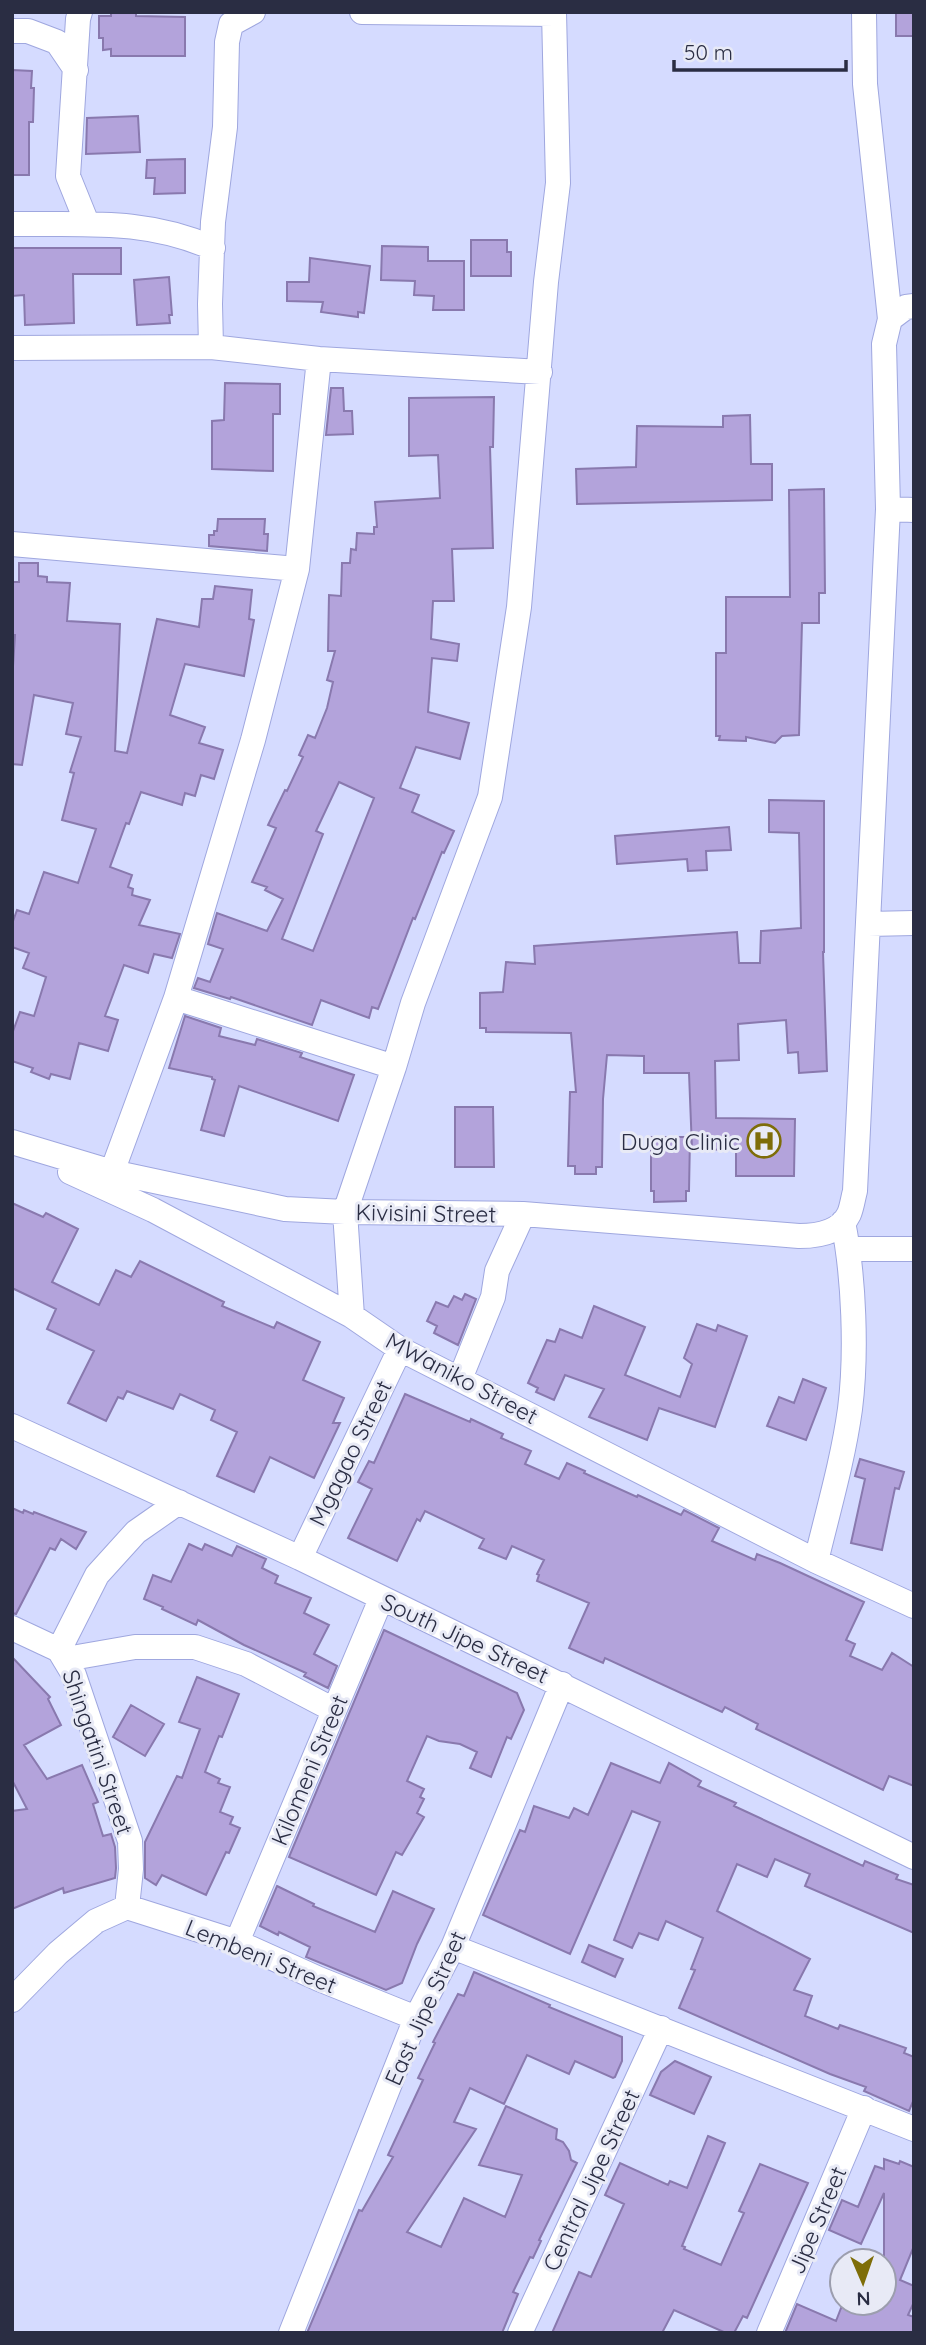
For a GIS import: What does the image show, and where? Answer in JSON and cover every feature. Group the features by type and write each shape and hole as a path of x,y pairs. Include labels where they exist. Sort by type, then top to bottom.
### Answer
{"street":[{"path":"80,12 68,176 87,223"},
{"path":"211,347 213,222 225,127 227,42 224,18 253,12"},
{"path":"352,1316 345,1212 413,1003 489,797 519,607 546,282 558,183 554,13 362,12"},
{"path":"816,1561 850,1410 854,1361 848,1250 843,1222 849,1215 855,1191 888,509 884,344 890,319 864,84 864,12"},
{"path":"12,31 28,31 57,42 76,69"},
{"path":"12,224 87,223 149,228 213,248"},
{"path":"890,319 906,307 914,306"},
{"path":"12,348 211,347 319,359 540,372"},
{"path":"112,1172 176,998 253,740 297,569 319,359"},
{"path":"888,509 914,510"},
{"path":"12,544 297,569"},
{"path":"869,924 914,923"},
{"path":"176,998 394,1067"},
{"name":"Kivisini Street","path":"12,1144 112,1172 285,1209 523,1214 799,1236 817,1236 843,1222"},
{"name":"MWaniko Street","path":"12,1144 153,1210 352,1316 400,1349 816,1561 914,1606"},
{"path":"460,1379 493,1297 497,1271 523,1214"},
{"path":"848,1250 914,1249"},
{"name":"Mgagao Street","path":"300,1558 400,1349"},
{"name":"South Jipe Street","path":"12,1426 300,1558 914,1857"},
{"path":"179,1502 136,1532 97,1575 62,1655 135,1647 195,1647 246,1664 334,1710"},
{"name":"Kilomeni Street","path":"237,1942 381,1599"},
{"name":"Shingatini Street","path":"12,1628 62,1655 74,1675 130,1841 131,1869 127,1907"},
{"name":"East Jipe Street","path":"291,2333 416,2018 453,1947 562,1684"},
{"path":"12,2000 58,1953 96,1921 127,1907"},
{"name":"Lembeni Street","path":"127,1907 237,1942 416,2018"},
{"path":"453,1947 914,2129"},
{"name":"Central Jipe Street","path":"520,2333 662,2028"},
{"name":"Jipe Street","path":"769,2333 864,2108"}],"building":[{"path":"111,12 136,12 136,16 185,17 185,56 111,56 111,49 103,50 103,38 99,38 99,16 111,16"},
{"path":"896,12 914,12 914,36 896,36"},
{"path":"12,70 32,71 31,88 34,88 33,122 29,122 29,175 12,175"},
{"path":"138,116 140,152 86,154 87,118"},
{"path":"185,159 185,193 154,194 155,178 146,178 147,160"},
{"path":"471,240 507,240 507,252 511,252 511,276 471,276"},
{"path":"382,246 428,247 428,261 464,261 464,310 433,310 434,296 414,295 415,281 381,280"},
{"path":"12,248 121,248 121,274 73,274 74,323 25,325 24,295 12,296"},
{"path":"310,258 370,266 364,313 358,312 358,317 321,312 323,302 287,301 287,282 309,282"},
{"path":"169,277 172,315 169,315 170,323 137,325 134,280"},
{"path":"225,383 280,384 280,414 273,414 273,471 212,469 212,421 224,420"},
{"path":"331,388 343,388 344,411 352,411 353,434 326,435"},
{"path":"494,397 493,447 490,447 493,548 452,549 454,601 433,601 431,639 459,644 457,661 432,658 428,712 469,723 460,759 416,747 400,788 419,795 412,812 454,831 444,853 442,852 415,919 413,918 378,1009 372,1007 369,1018 321,1000 312,1025 231,997 230,999 194,988 198,978 210,982 223,949 208,944 217,913 267,931 283,899 265,890 267,887 252,882 276,828 268,825 303,757 299,755 308,735 315,738 327,708 333,682 327,680 335,651 328,651 329,595 341,596 342,563 350,563 351,549 356,550 357,533 374,534 374,527 377,527 375,502 440,498 438,455 409,456 409,398","holes":["339,782 374,798 313,951 282,939 323,834 316,831"]},
{"path":"750,415 751,464 772,464 772,500 577,504 576,469 636,467 637,426 723,427 723,416"},
{"path":"824,489 825,593 819,593 819,623 802,623 799,735 782,736 775,743 746,737 746,741 719,740 720,736 716,736 716,653 726,653 726,597 790,597 789,490"},
{"path":"218,519 265,519 267,551 209,546 209,535 214,535 214,531 217,531"},
{"path":"19,563 38,563 38,576 47,577 47,582 70,583 67,621 120,624 115,751 127,753 157,619 199,627 202,599 213,599 215,586 252,590 249,619 254,620 244,676 185,664 170,715 205,727 199,743 223,750 214,779 201,775 195,796 185,793 182,805 141,792 110,867 132,875 128,887 133,889 132,895 150,900 139,925 180,934 172,958 154,954 148,973 124,965 105,1016 118,1020 108,1051 79,1043 70,1079 51,1074 49,1079 31,1072 33,1068 12,1061 12,1034 20,1012 34,1016 46,977 23,968 29,953 12,947 12,924 17,910 29,914 44,872 78,883 96,829 62,820 74,773 70,772 81,737 66,734 73,703 34,695 22,765 12,764 15,635 12,635 12,582 19,582"},
{"path":"769,800 824,801 823,952 827,1071 799,1073 798,1052 788,1053 786,1020 738,1024 739,1060 715,1061 716,1118 795,1119 794,1176 736,1176 736,1150 692,1149 689,1073 644,1073 644,1056 607,1055 602,1167 596,1167 596,1174 575,1174 575,1166 568,1166 570,1092 576,1092 571,1033 486,1032 486,1028 480,1028 480,993 503,992 506,962 535,964 534,946 737,932 739,963 760,963 761,931 801,928 799,833 769,832"},
{"path":"729,827 731,850 706,851 707,870 688,871 687,859 617,864 615,836"},
{"path":"185,1016 221,1028 219,1036 255,1045 257,1039 302,1053 300,1057 354,1075 338,1121 239,1086 224,1136 201,1130 215,1080 212,1077 169,1068"},
{"path":"455,1107 493,1107 494,1167 455,1167"},
{"path":"651,1137 690,1137 689,1191 686,1191 686,1201 654,1202 654,1191 651,1191"},
{"path":"12,1203 43,1217 46,1213 78,1229 52,1282 99,1305 116,1270 131,1277 140,1261 224,1302 222,1306 274,1328 277,1322 320,1342 303,1380 344,1398 333,1423 340,1423 314,1478 270,1457 254,1492 217,1476 237,1432 211,1420 215,1410 180,1394 173,1409 127,1391 123,1399 118,1397 106,1421 68,1403 94,1351 47,1329 56,1309 12,1288"},
{"path":"465,1294 476,1299 458,1345 434,1333 437,1326 427,1321 436,1302 448,1307 454,1296 462,1300"},
{"path":"594,1306 645,1327 625,1375 680,1397 692,1364 684,1358 697,1324 716,1331 718,1325 747,1336 715,1427 659,1408 647,1440 589,1417 604,1389 565,1375 554,1400 536,1392 538,1388 528,1383 547,1340 555,1342 560,1329 582,1338"},
{"path":"803,1379 826,1388 806,1440 767,1426 779,1397 794,1403"},
{"path":"405,1394 503,1434 501,1438 531,1451 525,1464 559,1479 567,1463 681,1515 684,1510 719,1528 712,1541 755,1560 757,1554 780,1563 864,1602 846,1640 855,1644 850,1656 882,1670 892,1653 914,1667 914,1786 889,1776 883,1790 756,1729 758,1724 725,1707 722,1712 605,1658 603,1663 569,1648 589,1603 537,1581 537,1574 544,1560 512,1546 506,1559 479,1548 484,1539 425,1511 420,1521 417,1519 397,1561 348,1538 372,1489 358,1482 369,1461 374,1463"},
{"path":"860,1459 904,1472 899,1489 895,1488 882,1550 851,1543 865,1479 855,1476"},
{"path":"12,1508 23,1513 24,1510 33,1514 34,1512 86,1532 76,1549 61,1539 55,1550 50,1548 16,1614 12,1613"},
{"path":"189,1544 202,1550 205,1544 232,1556 237,1546 266,1559 262,1568 278,1576 275,1583 311,1598 304,1613 329,1625 314,1654 337,1666 328,1688 304,1676 306,1673 244,1645 198,1620 196,1625 144,1599 153,1575 171,1582"},
{"path":"384,1630 517,1693 524,1710 511,1739 507,1737 491,1777 470,1768 477,1752 460,1744 427,1736 407,1781 424,1789 420,1797 424,1799 417,1813 424,1817 402,1855 396,1852 376,1895 289,1857"},
{"path":"12,1657 50,1697 48,1699 61,1725 24,1745 47,1779 82,1765 98,1802 93,1804 103,1836 111,1834 116,1868 115,1878 64,1893 63,1888 12,1909 12,1811 27,1809 12,1780"},
{"path":"197,1677 239,1694 205,1772 220,1779 218,1783 230,1787 220,1812 233,1817 230,1824 240,1828 206,1895 162,1875 156,1885 145,1878 145,1842 177,1776 182,1778 200,1729 179,1722"},
{"path":"131,1705 164,1724 145,1756 113,1737"},
{"path":"611,1763 660,1783 669,1763 701,1781 698,1786 736,1803 734,1806 863,1866 865,1861 898,1875 896,1879 914,1885 914,1933 805,1886 810,1874 775,1859 767,1877 737,1864 717,1911 810,1959 794,1990 812,1996 805,2016 838,2029 840,2025 906,2048 904,2053 914,2057 914,2099 909,2111 864,2091 866,2087 679,2008 695,1970 691,1969 703,1938 666,1921 658,1940 639,1933 632,1948 614,1940 660,1822 632,1811 570,1954 483,1915 520,1830 525,1832 534,1806 569,1818 574,1808 588,1815"},
{"path":"277,1886 314,1904 313,1906 375,1932 393,1891 434,1909 402,1983 386,1990 306,1957 310,1947 260,1926"},
{"path":"589,1945 623,1959 615,1977 582,1962"},
{"path":"474,1972 622,2037 622,2061 613,2078 575,2061 569,2074 527,2055 504,2104 470,2088 454,2122 476,2129 407,2232 441,2247 464,2198 505,2217 522,2175 479,2165 506,2106 557,2129 556,2139 563,2142 571,2160 577,2163 539,2240 541,2241 533,2258 530,2257 513,2292 518,2294 502,2333 307,2333 359,2210 362,2211 393,2157 388,2155 423,2080 418,2078 435,2043 433,2042 458,1994 464,1996"},
{"path":"675,2061 711,2077 694,2114 650,2095 661,2072"},
{"path":"708,2136 725,2143 682,2246 684,2249 721,2265 744,2213 739,2211 760,2164 808,2183 747,2318 743,2316 734,2333 726,2333 674,2310 662,2333 552,2333 579,2272 591,2277 624,2204 605,2195 620,2163 668,2185 670,2181 687,2188"},
{"path":"884,2159 899,2164 900,2161 914,2167 914,2246 900,2280 914,2286 914,2302 908,2315 914,2317 914,2333 785,2333 797,2304 836,2321 838,2317 898,2317 898,2247 884,2247 884,2193 861,2244 829,2230 842,2200 858,2207 875,2166 884,2169"}],"place":[{"name":"Duga Clinic","path":"764,1141"}]}
